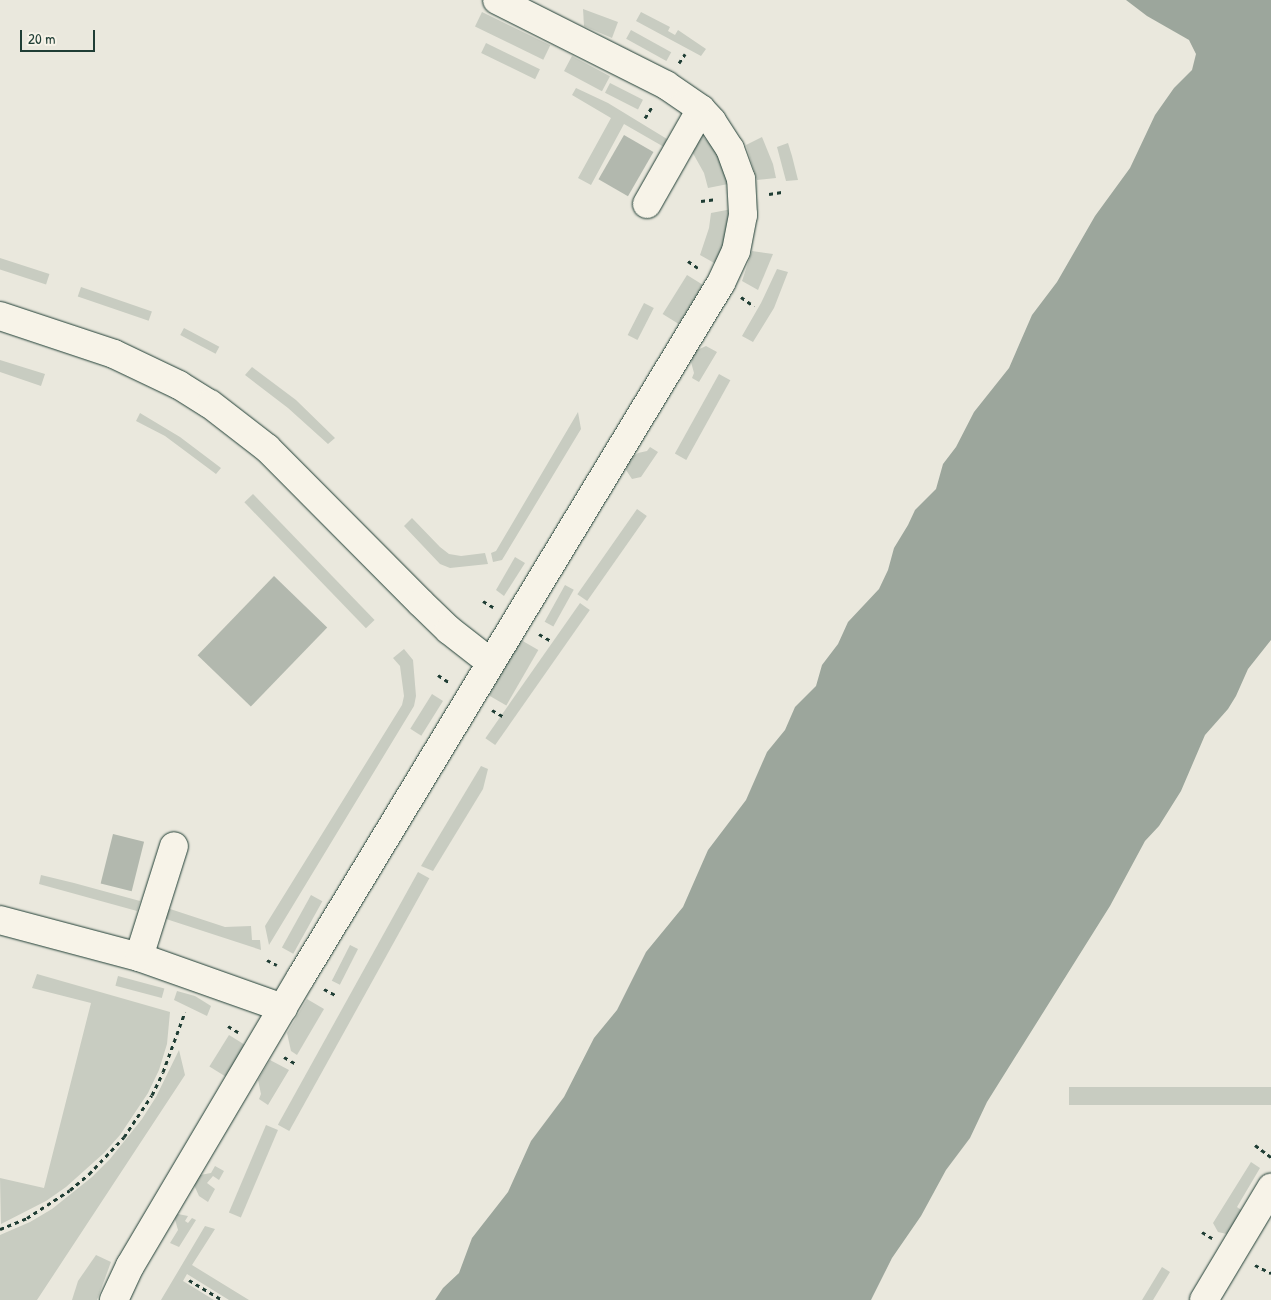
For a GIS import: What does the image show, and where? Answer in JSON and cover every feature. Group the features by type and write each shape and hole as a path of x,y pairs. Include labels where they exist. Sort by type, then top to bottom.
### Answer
{"street":[{"path":"114,1300 130,1266 490,662 721,283 736,251 743,215 741,179 736,163 722,134 701,109 666,85 497,0"},
{"path":"648,204 701,109"},
{"path":"0,316 122,358 179,385 210,404 266,448 415,598 449,630 490,662"},
{"path":"139,957 174,846"},
{"path":"0,920 139,957 283,1008"},
{"path":"1204,1300 1268,1199"}],"path":[{"path":"0,1229 27,1218 70,1190 89,1174 124,1137 152,1095 163,1072 185,1012"},
{"path":"1255,1145 1271,1157"},
{"path":"1254,1264 1271,1273"},
{"path":"189,1280 222,1300"}],"shaded area":[{"path":"1126,0 1271,0 1271,640 1248,669 1228,709 1205,735 1181,791 1159,826 1145,841 1110,906 987,1102 970,1138 946,1170 921,1216 892,1258 871,1300 435,1300 443,1288 459,1273 472,1238 508,1192 531,1141 564,1097 594,1038 617,1010 646,952 683,907 708,850 746,800 767,752 785,730 795,707 816,686 822,665 838,644 848,622 879,589 888,570 894,548 915,510 936,489 943,464 956,447 974,412 1009,368 1032,315 1057,282 1095,216 1130,168 1155,115 1174,88 1192,70 1196,54 1189,40 1147,16"},
{"path":"583,9 618,22 612,38 584,26"},
{"path":"482,12 550,45 543,60 475,26"},
{"path":"641,12 670,27 668,31 675,35 678,30 706,49 701,56 636,21"},
{"path":"631,30 671,52 666,61 626,39"},
{"path":"486,43 540,69 535,79 481,53"},
{"path":"572,56 610,76 602,91 564,71"},
{"path":"610,83 643,100 638,110 605,93"},
{"path":"576,88 608,103 667,139 664,147 624,124 591,185 578,178 611,118 572,95"},
{"path":"699,132 719,154 728,184 708,188 704,173 690,148"},
{"path":"762,137 773,164 776,178 757,180 746,145"},
{"path":"788,143 798,180 786,181 777,147"},
{"path":"732,209 728,238 716,264 700,255 709,228 711,213"},
{"path":"752,251 773,254 758,290 742,281"},
{"path":"0,258 49,274 46,285 0,270"},
{"path":"777,269 788,272 774,308 753,342 742,336 761,303"},
{"path":"687,275 703,285 679,324 663,314"},
{"path":"81,287 152,311 149,321 78,296"},
{"path":"644,303 654,308 637,340 628,335"},
{"path":"184,328 219,347 216,354 180,335"},
{"path":"706,346 717,352 699,382 692,378 694,373 691,362 695,351"},
{"path":"0,360 45,374 41,386 0,372"},
{"path":"252,367 296,400 335,438 328,444 288,408 245,375"},
{"path":"719,374 730,380 686,460 675,454"},
{"path":"578,412 581,429 502,560 493,562 491,553 496,551"},
{"path":"140,413 180,437 221,468 216,474 165,436 136,421"},
{"path":"650,447 658,452 641,477 632,479 626,470 630,459 638,453 647,451"},
{"path":"253,494 375,620 366,628 244,502"},
{"path":"637,509 647,516 587,601 577,594"},
{"path":"412,518 449,554 461,556 485,553 488,564 450,568 440,564 404,526"},
{"path":"515,557 525,563 504,596 496,590"},
{"path":"565,585 574,590 553,627 545,622"},
{"path":"580,603 590,610 495,745 485,738"},
{"path":"521,640 538,650 506,705 489,695"},
{"path":"404,649 413,660 416,696 414,706 269,945 265,926 402,705 404,696 400,666 393,658"},
{"path":"432,694 443,701 421,736 410,729"},
{"path":"481,766 488,769 483,789 433,871 421,866"},
{"path":"418,872 429,878 289,1131 278,1125"},
{"path":"41,875 140,901 137,911 39,884"},
{"path":"311,895 322,901 293,954 282,947"},
{"path":"164,907 225,927 251,926 252,940 260,940 261,950 160,917"},
{"path":"350,945 358,949 340,985 332,981"},
{"path":"37,974 170,1012 167,1044 159,1070 148,1093 120,1135 104,1153 66,1187 46,1201 1,1224 0,1178 44,1188 91,1003 32,988"},
{"path":"118,976 164,988 162,998 115,986"},
{"path":"177,991 195,996 211,1006 207,1016 174,1000"},
{"path":"307,999 324,1009 297,1055 291,1051 287,1033"},
{"path":"229,1035 245,1045 226,1076 209,1066"},
{"path":"179,1050 185,1075 37,1300 0,1300 0,1235 30,1222 52,1209 92,1177 110,1159 142,1119 156,1097"},
{"path":"270,1060 289,1070 268,1105 259,1099 261,1094 258,1080"},
{"path":"1069,1087 1271,1087 1271,1105 1069,1105"},
{"path":"266,1125 278,1130 241,1218 229,1212"},
{"path":"1251,1162 1260,1168 1237,1207 1245,1213 1231,1235 1218,1232 1213,1223"},
{"path":"215,1166 224,1171 219,1180 213,1176 207,1183 215,1189 208,1202 199,1196 194,1185 200,1175 211,1173"},
{"path":"178,1214 188,1216 185,1221 188,1223 192,1218 196,1220 179,1247 170,1243 178,1230 174,1216"},
{"path":"205,1226 215,1229 192,1265 249,1300 229,1300 187,1274 183,1281 214,1300 161,1300"},
{"path":"96,1255 111,1262 97,1300 72,1300 78,1281"},
{"path":"1162,1267 1170,1272 1153,1300 1142,1300"}],"building":[{"path":"624,135 653,152 628,196 598,179"},
{"path":"274,576 327,627 251,707 198,655"},
{"path":"113,834 144,842 132,891 101,883"}]}
